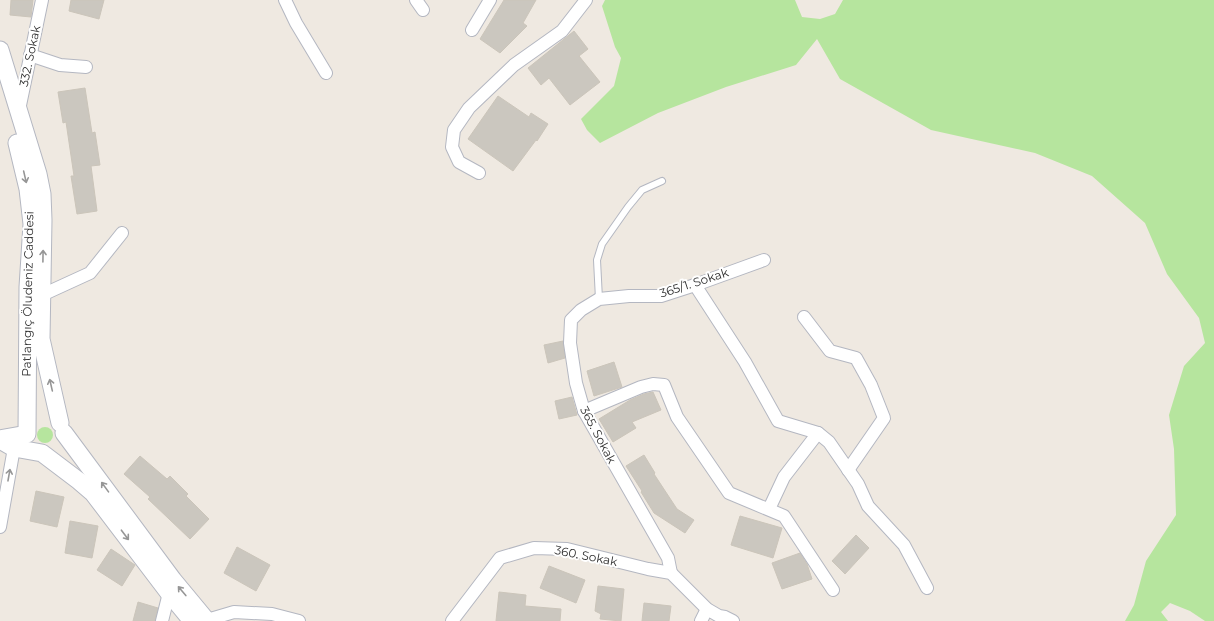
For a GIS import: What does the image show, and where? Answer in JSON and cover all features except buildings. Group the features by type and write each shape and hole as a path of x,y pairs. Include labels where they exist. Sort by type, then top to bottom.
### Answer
{"main road":[{"name":"Patlangıç Öludeniz Caddesi","path":"0,50 38,174 42,194 42,339 52,423 173,580 202,621"},
{"name":"Patlangıç Öludeniz Caddesi","path":"0,85 18,144 26,182 32,224 28,287 27,434"},
{"path":"5,443 42,453 47,453 58,448 61,444 52,423 31,423 27,434 28,441 31,446 42,453 80,481 93,493 169,593 202,621"},
{"path":"5,443 27,434"}],"street":[{"name":"332. Sokak","path":"19,113 42,0"},
{"path":"286,0 296,23 326,73"},
{"path":"472,30 490,0"},
{"path":"479,173 459,162 452,147 454,130 469,108 514,65 562,31 586,0"},
{"path":"30,55 60,65 86,67"},
{"path":"42,296 90,273 122,232"},
{"name":"365/1. Sokak","path":"599,299 629,296 661,296 764,260"},
{"path":"695,285 745,362 778,420 818,433 829,442 858,484 868,506 904,545 927,588"},
{"name":"365. Sokak","path":"599,299 581,310 571,320 570,343 576,383 584,411 668,558 671,573"},
{"path":"804,317 830,351 856,358 872,385 884,418 848,470"},
{"path":"584,411 642,387 653,384 664,385 677,416 729,493 784,516 833,590"},
{"path":"769,509 784,477 818,433"},
{"path":"0,527 5,443"},
{"name":"360. Sokak","path":"452,621 500,558 534,548 567,549 648,569 671,573"},
{"path":"671,573 707,609 719,616 733,621"},
{"path":"162,621 169,593"},
{"path":"701,621 707,609"},
{"path":"202,621 234,612 272,614 298,621"}],"lane":[{"path":"599,299 597,260 602,244 642,190 662,181"}],"green space":[{"path":"605,0 795,0 802,17 820,19 835,14 843,0 1214,0 1214,621 1205,621 1190,611 1170,603 1161,612 1168,621 1125,621 1134,605 1146,561 1176,515 1174,449 1169,415 1184,366 1205,343 1199,318 1167,274 1145,223 1092,176 1035,153 931,130 840,79 817,39 796,65 726,87 658,113 600,143 587,130 581,119 614,86 621,58 615,47 602,6"},
{"path":"42,427 48,427 53,432 51,441 48,443 42,443 37,438 37,432"}]}
